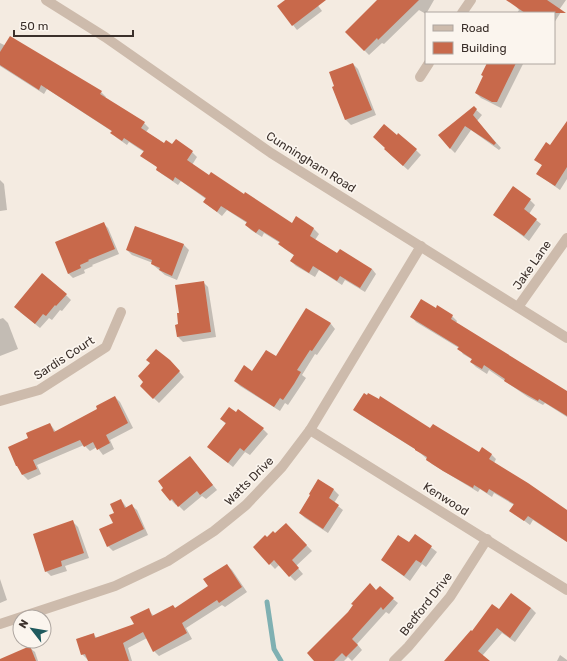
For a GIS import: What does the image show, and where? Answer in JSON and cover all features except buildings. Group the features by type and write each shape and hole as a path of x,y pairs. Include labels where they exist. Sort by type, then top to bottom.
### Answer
{"street":[{"name":"Cunningham Road","path":"46,0 105,37 271,153 567,338"},
{"path":"463,12 471,0"},
{"path":"420,77 428,64"},
{"name":"Jake Lane","path":"518,307 567,238"},
{"name":"Watts Drive","path":"0,624 115,586 168,561 214,531 246,505 282,467 310,430 421,246"},
{"name":"Sardis Court","path":"0,401 39,390 106,347 121,312"},
{"name":"Kenwood","path":"310,430 567,590"},
{"name":"Bedford Drive","path":"394,661 408,647 450,597 487,540"}],"waterway":[{"path":"267,602 274,649 281,661"}]}
